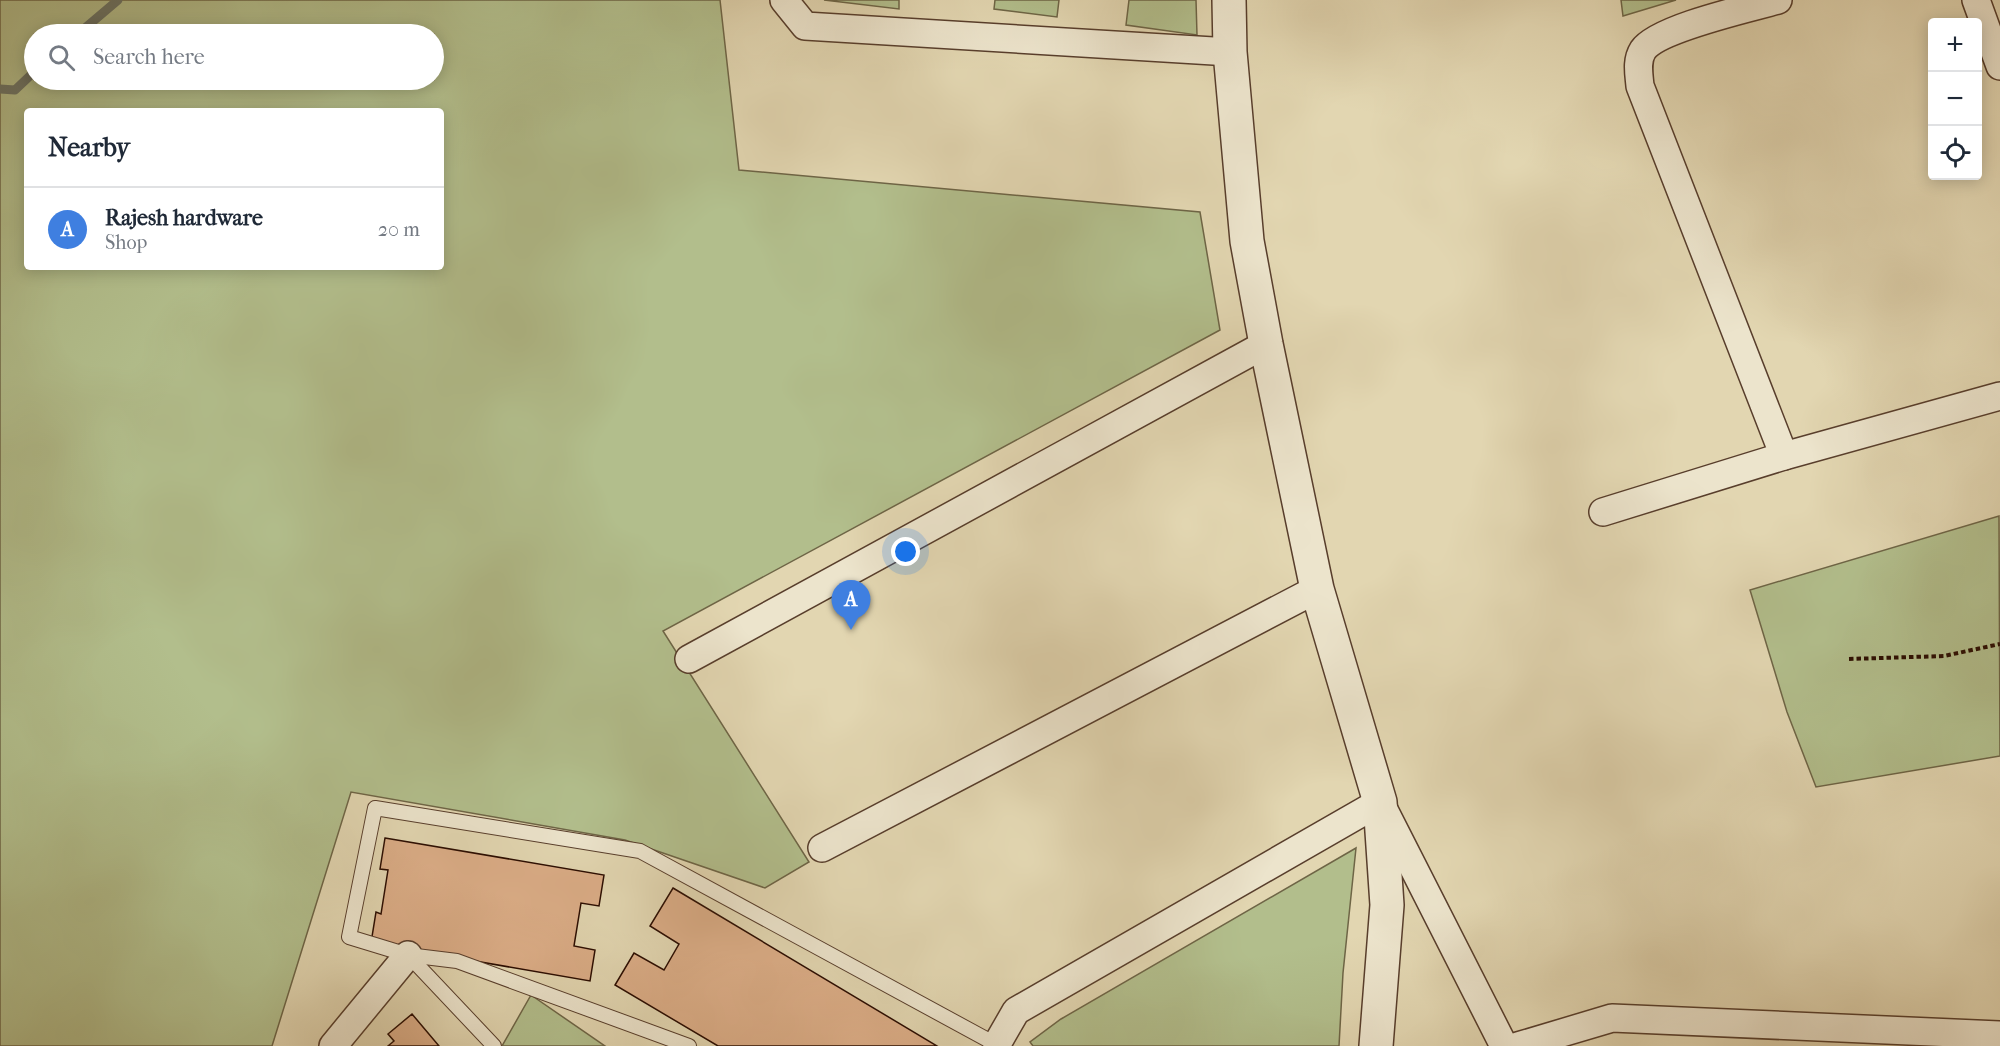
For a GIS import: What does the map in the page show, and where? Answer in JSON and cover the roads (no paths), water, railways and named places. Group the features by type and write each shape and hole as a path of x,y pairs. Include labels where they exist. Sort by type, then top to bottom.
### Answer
{"street":[{"path":"784,0 805,26 1230,52"},
{"path":"1229,0 1230,52 1247,241 1317,589 1380,802 1504,1046"},
{"path":"1778,0 1669,32 1644,49 1638,64 1640,86 1784,456"},
{"path":"1976,0 2000,66"},
{"path":"689,659 1266,344"},
{"path":"1603,512 1784,456 2000,396"},
{"path":"822,848 1317,589"},
{"path":"998,1045 1016,1011 1380,802"},
{"path":"1376,1046 1387,905 1380,802"},
{"path":"333,1046 408,956"},
{"path":"1518,1046 1612,1018 2000,1035"}],"lane":[{"path":"689,1046 457,961 408,956 349,937 375,808 640,850 998,1045"},
{"path":"408,956 494,1046"}],"waterway":[{"path":"90,24 118,0"},
{"path":"0,89 15,90 24,81"}],"place":[{"name":"Rajesh hardware","path":"851,630"}]}
